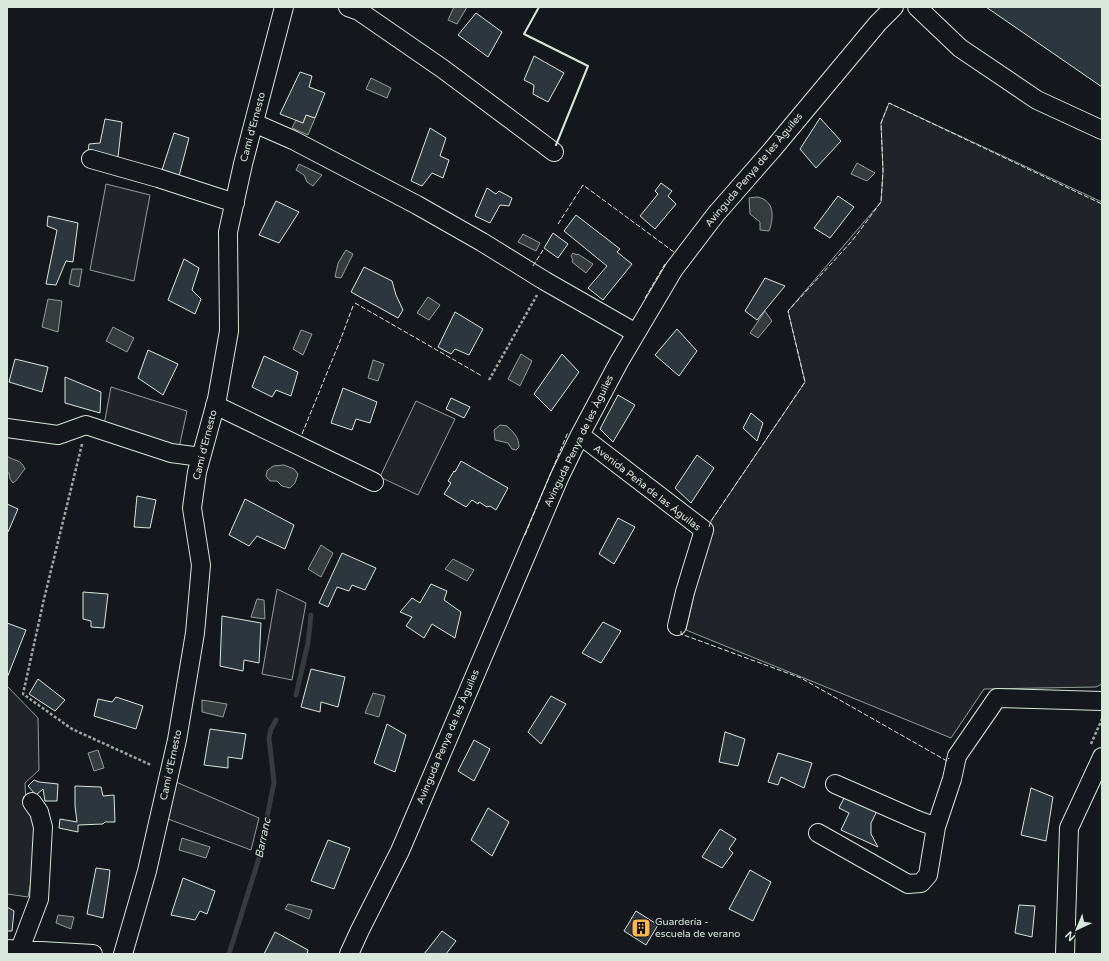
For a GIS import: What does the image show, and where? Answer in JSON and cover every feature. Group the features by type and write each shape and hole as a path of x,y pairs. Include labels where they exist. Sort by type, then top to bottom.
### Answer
{"street":[{"name":"Camí d'Ernesto","path":"123,954 147,871 177,740 194,641 201,565 192,508 197,472 215,405 229,330 228,232 284,7"},
{"path":"348,7 358,11 443,70 554,152"},
{"name":"Avinguda Penya de les Àguiles","path":"350,954 360,930 400,851 556,485 580,435 636,333 674,268 716,214 772,150 878,23 894,7"},
{"path":"917,7 960,48 1037,100 1102,130"},
{"path":"254,123 293,140 417,205 636,333"},
{"path":"91,159 158,178 235,203"},
{"path":"215,405 374,482"},
{"path":"7,428 58,435 86,425 171,453 202,457"},
{"name":"Avenida Peña de las Águilas","path":"580,435 704,530 685,592 677,626"},
{"path":"818,833 908,884 922,883 928,875 936,827 952,779 957,756 997,698 1102,701"},
{"path":"1065,954 1069,828 1102,757"},
{"path":"835,784 936,827"},
{"path":"32,802 42,819 43,838 39,899 13,949 93,954"}],"path":[{"path":"489,380 545,281"},
{"path":"86,425 44,599 23,694 72,729 151,765"}],"shaded area":[{"path":"454,7 467,7 457,24 448,20"},
{"path":"371,78 391,88 387,98 366,89"},
{"path":"889,103 1102,202 1102,684 1096,687 984,689 951,738 686,630 711,521 805,382 788,311 881,202 883,171 881,123"},
{"path":"306,115 315,118 308,135 292,128 296,120 303,123"},
{"path":"857,163 875,173 867,181 851,174"},
{"path":"299,164 322,175 313,186 307,182 304,175 296,170"},
{"path":"106,184 150,195 134,281 90,270"},
{"path":"757,197 767,202 772,210 772,221 769,231 760,230 760,222 750,214 749,198"},
{"path":"523,234 540,243 536,251 518,242"},
{"path":"346,250 353,254 341,278 335,277 338,263"},
{"path":"573,253 578,254 593,264 586,273 572,262 573,260 571,256"},
{"path":"72,269 82,269 79,287 69,284"},
{"path":"428,297 440,305 429,320 417,313"},
{"path":"48,299 62,301 58,332 42,327"},
{"path":"765,311 772,321 758,338 750,333"},
{"path":"113,327 134,338 127,352 106,341"},
{"path":"301,330 312,334 303,355 293,349"},
{"path":"521,354 532,361 520,386 508,379"},
{"path":"373,360 384,364 378,381 368,378"},
{"path":"111,387 187,411 179,448 104,425"},
{"path":"416,401 455,419 418,495 380,477"},
{"path":"500,425 507,426 515,435 518,440 519,447 516,450 512,449 508,443 495,440 494,430"},
{"path":"7,456 21,463 25,469 13,483 10,479 9,473 7,472"},
{"path":"284,465 294,469 298,474 295,483 290,488 282,486 277,481 270,481 266,476 267,471 273,466"},
{"path":"321,545 333,553 321,577 308,569"},
{"path":"453,559 474,570 467,581 445,569"},
{"path":"277,589 306,603 292,680 262,674"},
{"path":"257,599 264,600 265,619 251,617"},
{"path":"7,686 38,718 39,770 25,783 26,808 36,813 35,862 28,897 7,894"},
{"path":"373,693 385,696 379,717 365,713"},
{"path":"202,700 227,704 223,717 202,712"},
{"path":"98,750 104,768 94,771 88,753"},
{"path":"176,782 259,818 251,850 168,819"},
{"path":"182,838 210,847 206,858 179,850"},
{"path":"288,904 312,910 309,919 285,909"},
{"path":"58,915 74,917 71,929 56,923"}],"building":[{"path":"986,7 1102,7 1102,87"},
{"path":"476,13 502,32 488,57 458,35"},
{"path":"534,56 564,73 548,102 533,94 534,85 524,80"},
{"path":"300,72 312,76 309,87 325,93 315,118 306,115 303,123 280,114"},
{"path":"820,118 841,141 816,168 800,149"},
{"path":"105,119 122,122 118,157 88,153 89,144 100,143"},
{"path":"430,128 446,138 440,156 449,160 443,178 432,173 422,186 411,181"},
{"path":"174,133 189,138 179,176 162,170"},
{"path":"661,183 672,191 668,196 676,204 655,229 640,216 658,194 655,191"},
{"path":"487,188 496,194 499,191 512,198 509,206 500,205 490,223 475,216"},
{"path":"838,196 854,207 830,238 814,228"},
{"path":"276,201 299,212 279,243 259,235"},
{"path":"576,215 620,249 617,252 632,264 603,300 588,288 607,266 564,231"},
{"path":"48,216 78,223 73,262 66,261 56,285 46,284 57,230 47,226"},
{"path":"553,233 568,244 558,258 544,248"},
{"path":"184,259 199,268 192,290 201,299 195,314 168,300"},
{"path":"364,267 392,281 396,295 403,310 398,318 351,292"},
{"path":"765,278 785,286 757,320 745,311"},
{"path":"455,312 483,329 469,355 455,349 451,354 438,347"},
{"path":"677,329 697,351 679,376 655,355"},
{"path":"148,350 178,364 163,395 138,378"},
{"path":"562,354 579,372 551,411 534,394"},
{"path":"264,356 298,372 291,396 276,390 272,397 252,387"},
{"path":"15,359 48,367 42,392 9,382"},
{"path":"65,377 101,392 100,413 65,403"},
{"path":"343,388 377,402 370,423 356,419 352,430 331,423"},
{"path":"618,395 635,405 613,442 600,429"},
{"path":"451,398 470,407 464,418 446,409"},
{"path":"751,413 763,423 757,441 743,428"},
{"path":"697,455 714,468 691,503 675,488"},
{"path":"461,461 508,488 496,510 479,502 478,504 472,500 466,507 444,494 451,483 448,481"},
{"path":"137,496 156,500 150,528 134,527"},
{"path":"245,499 294,525 285,549 257,536 249,546 229,535"},
{"path":"7,504 18,509 8,532 7,531"},
{"path":"618,518 635,527 614,564 599,554"},
{"path":"342,553 376,568 365,590 352,585 349,591 337,587 328,607 319,603"},
{"path":"431,584 447,591 444,600 461,612 455,638 432,624 424,638 406,626 412,617 400,612 412,598 420,603"},
{"path":"83,592 108,594 104,628 91,627 91,621 83,619"},
{"path":"222,616 261,623 259,663 244,660 243,671 220,666"},
{"path":"603,622 621,631 601,663 582,653"},
{"path":"7,623 26,630 7,678"},
{"path":"311,669 345,677 338,707 321,702 320,712 301,707"},
{"path":"38,679 65,700 55,711 29,694"},
{"path":"551,696 566,704 541,744 528,732"},
{"path":"116,697 143,706 136,729 94,716 98,699 112,702"},
{"path":"387,724 406,735 395,772 374,763"},
{"path":"210,729 246,734 242,759 228,757 228,768 204,765"},
{"path":"725,732 745,739 738,766 719,762"},
{"path":"474,740 490,749 474,781 458,771"},
{"path":"778,753 812,763 804,788 781,777 778,785 768,782"},
{"path":"34,780 58,784 57,801 45,801 43,789 36,795 28,786"},
{"path":"75,786 101,787 103,796 114,795 115,822 78,825 78,832 59,828 60,819 77,822"},
{"path":"1031,788 1053,797 1046,841 1021,835"},
{"path":"845,796 877,811 871,823 871,834 878,847 841,830 849,813 839,808"},
{"path":"488,808 509,822 492,856 471,840"},
{"path":"720,829 736,839 729,849 733,853 722,868 702,857"},
{"path":"328,840 350,848 334,889 311,881"},
{"path":"96,868 110,870 103,918 87,914"},
{"path":"750,870 771,882 753,921 729,909"},
{"path":"183,878 215,891 207,914 200,911 195,920 171,915"},
{"path":"1019,905 1035,906 1032,937 1015,933"},
{"path":"7,907 14,911 12,931 7,931"},
{"name":"Guardería - escuela de verano","path":"636,911 658,925 646,945 624,931"},
{"path":"442,931 456,941 446,954 424,954"},
{"path":"275,932 308,950 307,954 264,954"}],"waterway":[{"name":"Barranc","path":"296,695 308,643 311,615"},
{"name":"Barranc","path":"229,954 259,858 274,782 269,738 271,729 276,720"}],"fence":[{"path":"709,527 711,521 805,382 788,311 852,241 881,202 883,171 881,123 889,103 1102,204"},
{"path":"558,224 583,185 674,252"},
{"path":"533,266 543,250"},
{"path":"645,298 665,264"},
{"path":"355,303 482,376"},
{"path":"302,434 353,306"},
{"path":"525,535 568,432"},
{"path":"681,631 681,634 801,678 947,761 949,758"}],"wall":[{"path":"539,7 524,34 588,66 556,145"}],"place":[{"name":"Guardería - escuela de verano","path":"641,928"}]}
